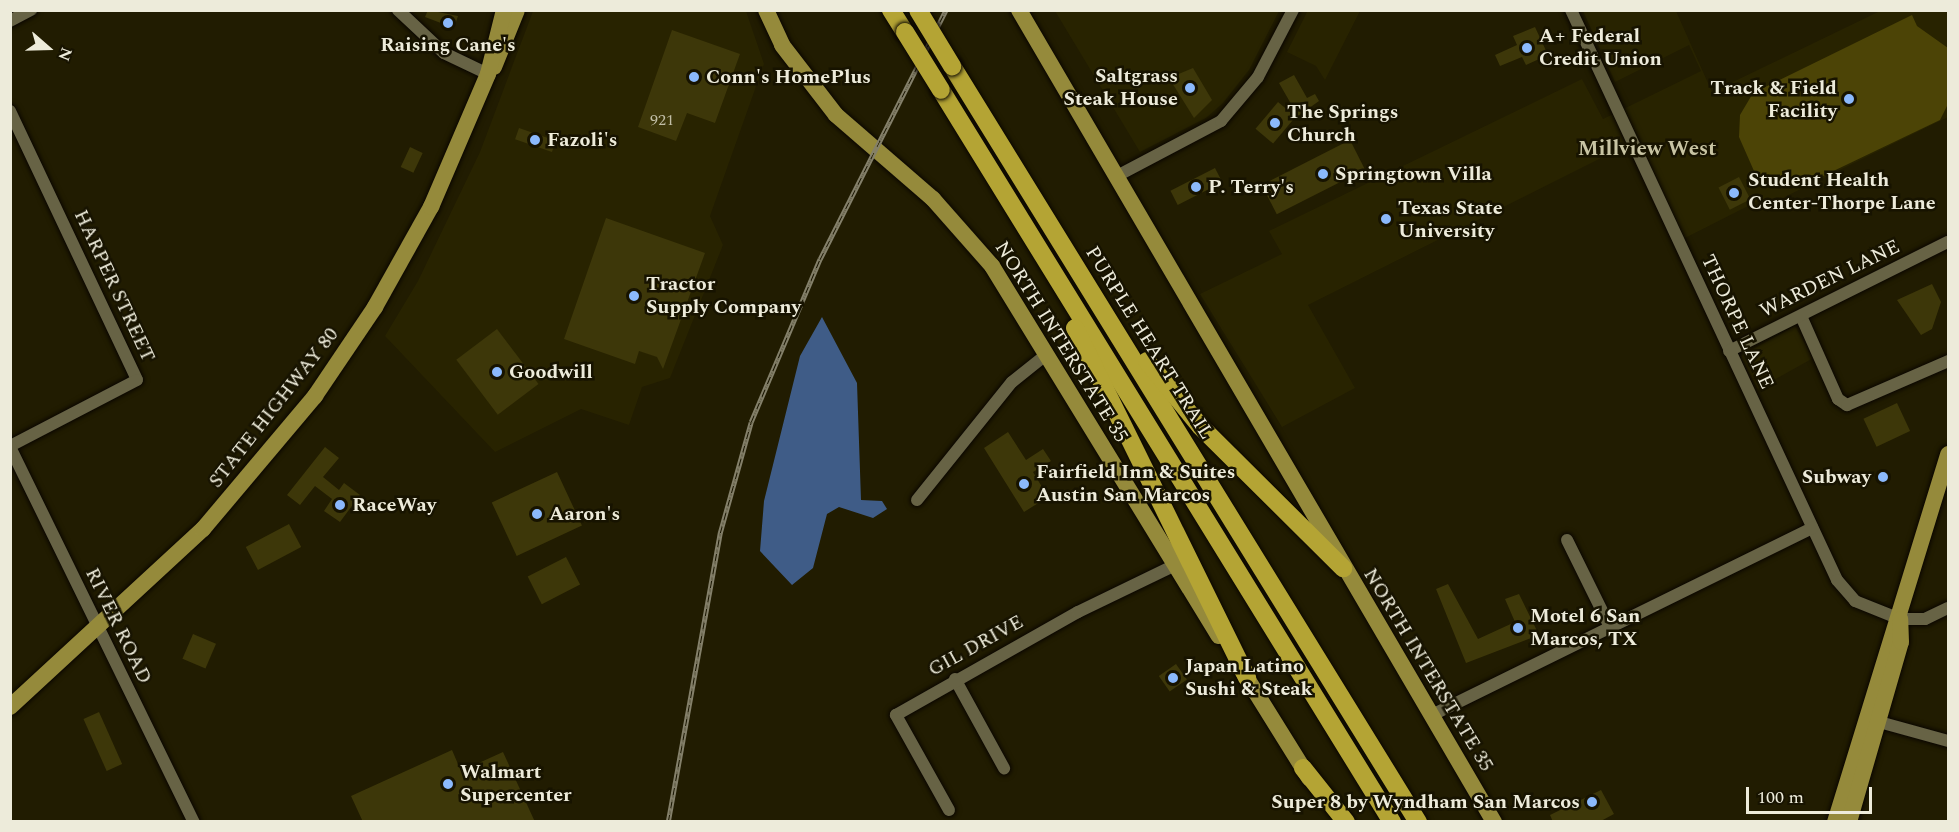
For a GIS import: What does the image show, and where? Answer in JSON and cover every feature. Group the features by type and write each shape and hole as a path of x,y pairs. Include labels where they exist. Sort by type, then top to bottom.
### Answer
{"highway":[{"path":"891,10 1392,822"},
{"name":"PURPLE HEART TRAIL","path":"918,10 1418,822"},
{"path":"1035,201 1177,400 1343,567"},
{"path":"1048,266 1247,678"},
{"path":"1303,768 1346,822"}],"main road":[{"name":"STATE HIGHWAY 80","path":"10,708 97,630 210,522 315,396 405,257 488,75 504,10"},
{"name":"STATE HIGHWAY 80","path":"488,75 501,58 517,10"},
{"name":"NORTH INTERSTATE 35","path":"765,10 782,45 836,116 933,199 970,239 1047,354 1173,566 1247,678 1337,822"},
{"name":"NORTH INTERSTATE 35","path":"1019,10 1494,822"},
{"path":"1835,822 1856,749 1871,720 1901,642 1900,619 1947,463"},
{"path":"1850,819 1871,720"},
{"path":"1850,819 1845,806 1859,756 1856,749"}],"street":[{"path":"10,21 31,10"},
{"path":"398,10 444,53 488,75"},
{"path":"1115,177 1221,120 1258,77 1293,10"},
{"name":"THORPE LANE","path":"1571,10 1812,528 1845,592 1869,610 1900,619"},
{"name":"HARPER STREET","path":"10,111 137,380 10,446"},
{"name":"WARDEN LANE","path":"1729,351 1948,242"},
{"path":"1801,315 1838,399 1847,405 1948,361"},
{"path":"917,500 1012,382 1047,354"},
{"name":"RIVER ROAD","path":"10,446 97,630 194,822"},
{"path":"1432,715 1611,629 1812,528"},
{"path":"1567,540 1611,629"},
{"name":"GIL DRIVE","path":"949,810 896,715 954,679 1173,566"},
{"path":"1900,619 1925,619 1948,608"},
{"path":"954,679 1004,768"},
{"path":"1871,720 1948,741"}],"shaded area":[{"path":"1308,10 1360,11 1325,80 1316,66 1287,52"},
{"path":"533,11 746,11 764,64 710,216 723,245 670,378 642,387 629,425 581,409 495,452 385,336 418,281 480,152"},
{"path":"1055,11 1279,11 1249,70 1223,103 1206,118 1140,152"},
{"name":"Texas State University","path":"1583,11 1676,11 1712,92 1880,11 1948,11 1948,117 1764,207 1760,200 1683,239 1637,140 1308,305 1355,388 1282,427 1200,294 1282,254 1269,231 1582,79 1603,119 1701,71 1689,45 1615,82"},
{"name":"Track & Field Facility","path":"1912,15 1917,26 1948,48 1948,104 1940,120 1800,187 1774,183 1754,171 1739,137 1740,115 1753,93"},
{"path":"1795,326 1813,358 1758,389 1740,357"}],"water":[{"path":"822,317 857,383 861,500 882,501 887,509 873,518 839,507 827,514 813,568 792,585 760,551 764,501 800,356"}],"building":[{"name":"Raising Cane's","path":"428,10 458,16 454,28 425,17"},
{"name":"A+ Federal Credit Union","path":"1535,27 1548,55 1526,65 1522,57 1500,66 1495,55 1517,45 1513,36"},
{"name":"Conn's HomePlus","path":"672,30 740,54 715,123 687,113 676,141 638,127"},
{"name":"Saltgrass Steak House","path":"1193,68 1212,100 1194,118 1169,78"},
{"path":"1294,75 1307,98 1315,94 1319,101 1298,116 1279,83"},
{"name":"The Springs Church","path":"1278,102 1296,117 1273,144 1256,129"},
{"name":"Fazoli's","path":"519,128 556,141 552,152 515,139"},
{"name":"Springtown Villa","path":"1350,140 1365,169 1277,214 1262,185"},
{"path":"410,147 423,153 413,173 401,167"},
{"name":"P. Terry's","path":"1215,168 1222,182 1178,205 1170,191"},
{"name":"Student Health Center-Thorpe Lane","path":"1739,177 1750,199 1730,210 1719,187"},
{"name":"Tractor Supply Company","path":"606,218 705,253 663,369 657,357 639,351 635,364 564,339"},
{"path":"1932,284 1941,302 1932,329 1921,335 1897,300"},
{"name":"Goodwill","path":"497,329 539,384 498,415 456,360"},
{"path":"1897,403 1910,431 1877,447 1863,419"},
{"name":"Fairfield Inn & Suites Austin San Marcos","path":"1008,432 1026,460 1043,449 1051,461 1033,472 1048,497 1024,512 984,448"},
{"name":"RaceWay","path":"325,447 339,458 323,477 339,490 344,483 360,495 340,522 324,511 332,499 315,486 300,505 287,495"},
{"name":"Aaron's","path":"557,472 582,525 517,556 492,502"},
{"path":"289,524 301,547 258,570 246,547"},
{"path":"566,557 580,585 542,604 528,577"},
{"name":"Motel 6 San Marcos, TX","path":"1448,584 1478,639 1515,622 1505,599 1519,594 1539,635 1466,663 1436,589"},
{"path":"193,634 216,644 205,669 182,659"},
{"name":"Japan Latino Sushi & Steak","path":"1176,664 1187,680 1170,692 1159,676"},
{"path":"99,712 122,764 107,771 83,719"},
{"name":"Walmart Supercenter","path":"452,750 461,771 503,752 535,822 363,822 351,796"},
{"name":"Super 8 by Wyndham San Marcos","path":"1601,790 1614,814 1599,822 1553,822 1550,815"}],"railway":[{"path":"668,822 720,533 751,422 820,259 946,10"}],"place":[{"name":"Raising Cane's","path":"448,23"},
{"name":"A+ Federal Credit Union","path":"1527,48"},
{"name":"Conn's HomePlus","path":"694,77"},
{"name":"Saltgrass Steak House","path":"1190,88"},
{"name":"Track & Field Facility","path":"1849,99"},
{"name":"The Springs Church","path":"1275,123"},
{"name":"Fazoli's","path":"535,140"},
{"name":"Springtown Villa","path":"1323,174"},
{"name":"P. Terry's","path":"1196,187"},
{"name":"Student Health Center-Thorpe Lane","path":"1734,193"},
{"name":"Texas State University","path":"1386,219"},
{"name":"Tractor Supply Company","path":"634,296"},
{"name":"Goodwill","path":"497,372"},
{"name":"Subway","path":"1883,477"},
{"name":"Fairfield Inn & Suites Austin San Marcos","path":"1024,484"},
{"name":"RaceWay","path":"340,505"},
{"name":"Aaron's","path":"537,514"},
{"name":"Motel 6 San Marcos, TX","path":"1518,628"},
{"name":"Japan Latino Sushi & Steak","path":"1173,678"},
{"name":"Walmart Supercenter","path":"448,784"},
{"name":"Super 8 by Wyndham San Marcos","path":"1592,802"}],"district":[{"name":"Millview West","path":"1647,149"}]}
